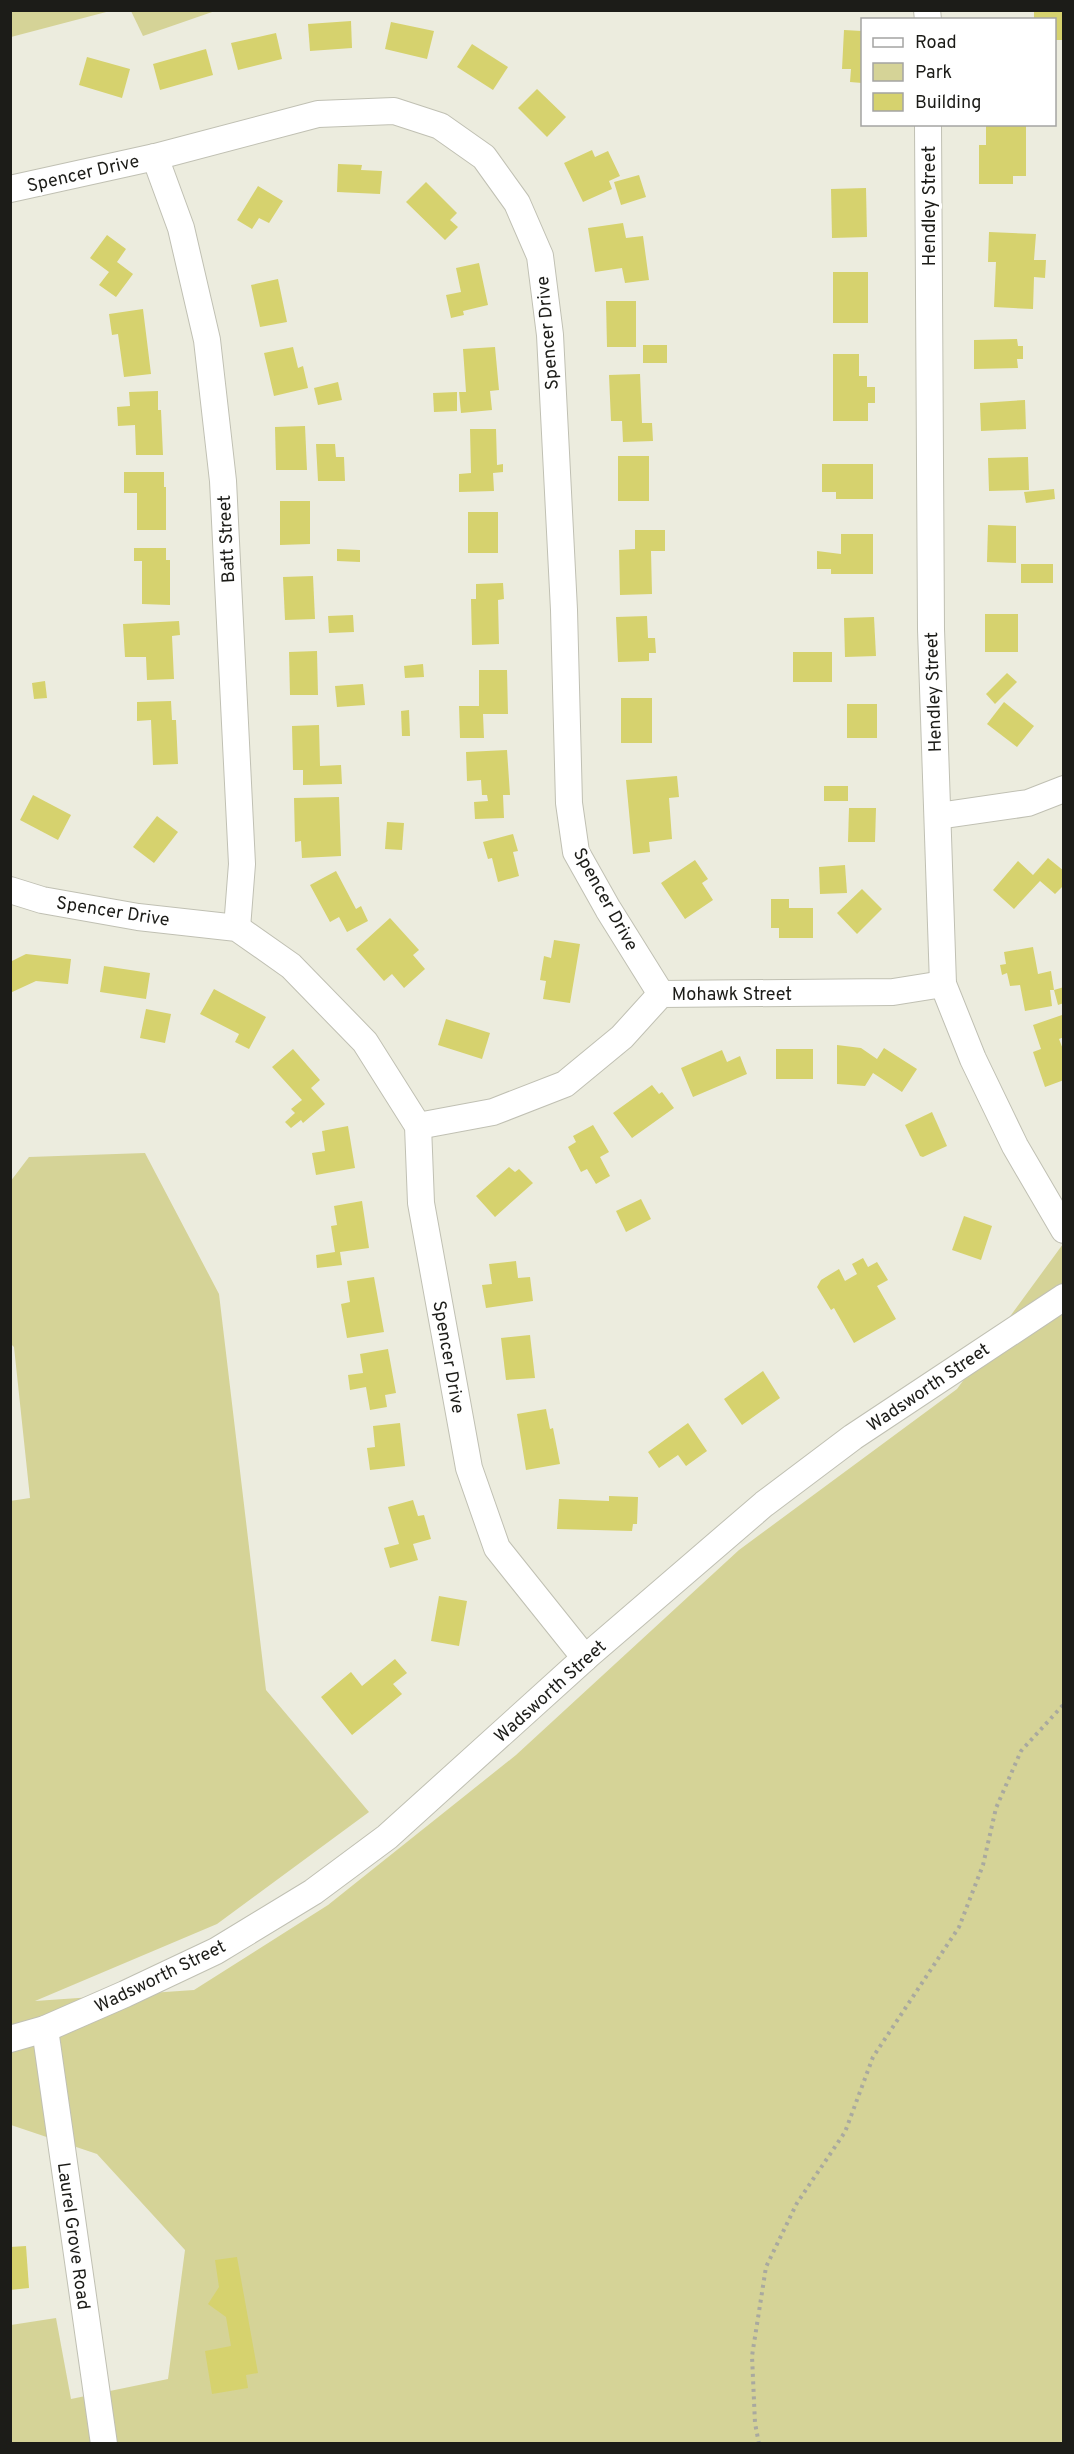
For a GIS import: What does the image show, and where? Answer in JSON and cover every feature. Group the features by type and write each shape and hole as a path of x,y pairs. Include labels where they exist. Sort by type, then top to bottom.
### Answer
{"street":[{"name":"Spencer Drive","path":"10,189 154,157 318,114 394,111 440,126 484,157 517,203 540,256 550,334 564,610 569,803 576,852 608,909 661,994"},
{"name":"Hendley Street","path":"928,126 931,628 943,984 973,1059 1015,1146 1064,1230"},
{"name":"Batt Street","path":"154,157 181,228 207,340 223,481 242,864 237,928"},
{"path":"938,816 1028,803 1064,789"},
{"name":"Spencer Drive","path":"10,890 42,900 138,917 237,928 291,966 365,1042 418,1126 421,1203 469,1468 497,1548 585,1659"},
{"name":"Mohawk Street","path":"418,1126 493,1113 565,1084 622,1037 661,994 893,992 943,984"},
{"name":"Wadsworth Street","path":"10,2039 45,2029 216,1951 313,1892 387,1837 585,1659 764,1504 853,1437 1064,1297"},
{"name":"Laurel Grove Road","path":"45,2029 104,2444"}],"path":[{"path":"759,2444 755,2423 752,2356 766,2267 797,2203 844,2132 873,2057 959,1927 983,1865 996,1808 1021,1751 1064,1704"}],"green space":[{"path":"11,10 110,10 110,11 11,37"},
{"path":"131,11 215,11 143,36"},
{"path":"145,1153 219,1294 266,1690 369,1812 217,1924 35,2001 194,1990 328,1905 516,1755 739,1550 957,1389 1063,1244 1063,2443 11,2443 11,2325 56,2318 71,2399 168,2379 185,2250 97,2154 11,2125 10,1501 30,1498 14,1347 11,1344 10,1182 29,1157"}],"building":[{"path":"1034,12 1064,12 1064,40 1056,40 1056,18 1034,18"},
{"path":"351,21 352,48 310,51 308,24"},
{"path":"391,22 434,31 427,59 385,49"},
{"path":"844,30 861,31 861,83 850,82 851,69 842,69"},
{"path":"276,33 282,59 238,70 231,43"},
{"path":"472,44 508,67 493,90 457,67"},
{"path":"206,49 213,75 160,90 153,64"},
{"path":"87,57 130,69 122,98 79,85"},
{"path":"537,89 566,117 547,137 518,108"},
{"path":"986,126 1026,126 1026,176 1013,176 1013,184 979,184 979,145 986,145"},
{"path":"592,150 595,157 608,151 620,176 609,181 612,189 583,202 564,163"},
{"path":"338,164 362,165 361,170 382,171 380,194 337,192"},
{"path":"639,175 646,197 621,205 614,182"},
{"path":"426,182 457,213 450,220 458,227 445,240 406,202"},
{"path":"258,186 283,201 269,223 259,218 252,229 237,220"},
{"path":"866,188 867,237 832,238 831,189"},
{"path":"623,223 626,238 643,236 649,280 625,283 622,268 595,272 588,228"},
{"path":"989,232 1036,234 1034,260 1046,260 1045,278 1034,277 1033,309 994,307 996,262 988,262"},
{"path":"107,235 126,249 117,262 133,274 116,297 99,285 109,272 90,258"},
{"path":"479,263 488,305 463,311 464,315 451,318 446,295 461,292 456,268"},
{"path":"833,272 868,272 868,323 833,323"},
{"path":"278,279 287,322 260,327 251,285"},
{"path":"606,301 636,301 636,347 607,347"},
{"path":"143,309 151,374 124,377 118,334 112,335 109,314"},
{"path":"1017,339 1018,346 1023,346 1023,359 1017,359 1018,368 974,369 974,340"},
{"path":"643,345 667,345 667,363 643,363"},
{"path":"293,347 298,368 303,366 308,388 274,396 264,353"},
{"path":"495,347 499,390 490,391 492,410 461,413 459,392 466,392 463,349"},
{"path":"833,354 859,354 859,376 867,376 867,387 875,387 875,403 868,403 868,421 833,421"},
{"path":"640,374 642,423 652,423 653,441 623,442 622,421 611,421 609,375"},
{"path":"338,382 342,400 318,405 314,388"},
{"path":"158,391 163,455 136,455 135,425 118,426 117,407 130,406 129,392"},
{"path":"457,392 457,411 434,412 433,393"},
{"path":"1025,400 1026,429 981,431 980,403"},
{"path":"305,426 307,470 276,470 275,427"},
{"path":"470,429 496,429 497,465 503,464 503,472 493,473 494,491 459,492 459,474 471,473"},
{"path":"316,444 335,444 336,457 344,457 345,481 318,481"},
{"path":"618,456 649,456 649,501 618,501"},
{"path":"1028,457 1029,490 989,491 988,458"},
{"path":"822,464 873,464 873,499 836,499 836,492 822,492"},
{"path":"124,472 164,472 166,530 137,530 137,493 124,493"},
{"path":"1054,489 1055,499 1026,503 1024,492"},
{"path":"280,501 310,501 310,544 280,545"},
{"path":"468,512 498,512 498,553 468,553"},
{"path":"988,525 1016,526 1016,563 987,562"},
{"path":"635,530 665,530 665,551 651,551 652,594 620,595 619,550 635,549"},
{"path":"841,534 873,534 873,574 831,574 831,569 817,569 817,551 841,554"},
{"path":"134,548 166,548 166,560 170,560 170,605 142,604 142,561 134,561"},
{"path":"337,549 360,550 360,562 337,561"},
{"path":"1021,564 1053,564 1053,583 1021,583"},
{"path":"313,576 315,619 285,620 283,577"},
{"path":"503,583 504,599 498,600 499,644 472,645 471,599 476,599 476,584"},
{"path":"985,614 1018,614 1018,652 985,652"},
{"path":"353,615 354,632 329,633 328,616"},
{"path":"647,616 648,638 655,638 656,653 649,653 649,661 618,662 616,617"},
{"path":"874,617 876,656 845,657 844,618"},
{"path":"179,621 180,635 172,636 174,679 147,680 146,657 125,657 123,624"},
{"path":"317,651 318,695 290,695 289,652"},
{"path":"793,652 832,652 832,682 793,682"},
{"path":"423,664 424,677 405,678 404,666"},
{"path":"479,670 507,670 508,714 483,714 484,738 460,738 459,706 479,706"},
{"path":"1007,673 1017,682 995,704 986,694"},
{"path":"45,681 47,698 34,699 32,683"},
{"path":"363,684 365,705 337,707 335,686"},
{"path":"621,698 652,698 652,743 621,743"},
{"path":"171,701 172,720 176,720 178,764 153,765 151,720 137,721 137,702"},
{"path":"1004,702 1034,726 1017,747 987,724"},
{"path":"847,704 877,704 877,738 847,738"},
{"path":"409,710 410,736 402,736 401,711"},
{"path":"319,725 320,766 341,765 342,784 303,785 303,770 293,770 292,726"},
{"path":"507,750 510,795 503,795 504,818 475,819 474,802 488,801 487,795 482,795 481,780 467,781 466,752"},
{"path":"677,776 679,797 669,798 672,839 649,842 650,852 633,854 626,780"},
{"path":"824,786 848,786 848,801 824,801"},
{"path":"33,795 71,815 58,840 20,820"},
{"path":"339,797 341,856 302,858 301,841 295,842 294,798"},
{"path":"849,808 876,808 875,842 848,842"},
{"path":"157,816 178,832 154,863 133,847"},
{"path":"387,822 404,823 402,850 385,849"},
{"path":"513,834 518,851 513,852 519,876 498,882 492,858 488,859 483,842"},
{"path":"1048,858 1064,871 1064,885 1055,894 1040,881 1014,909 993,890 1018,861 1033,875"},
{"path":"695,860 708,879 702,883 713,900 685,919 661,883"},
{"path":"845,865 847,893 820,894 819,867"},
{"path":"336,871 356,909 361,906 368,921 347,932 339,917 330,922 310,885"},
{"path":"862,889 882,909 857,934 837,913"},
{"path":"771,899 789,899 789,908 813,908 813,938 779,938 779,928 771,928"},
{"path":"390,918 419,950 413,955 425,969 404,988 392,974 384,981 356,949"},
{"path":"554,940 580,944 570,1003 543,999 546,981 540,980 544,956 551,958"},
{"path":"1033,947 1038,974 1051,971 1054,990 1050,990 1052,1006 1025,1011 1020,985 1010,986 1007,973 1002,975 1000,965 1006,964 1004,952"},
{"path":"26,954 71,959 68,984 36,981 10,993 10,962"},
{"path":"104,966 150,973 146,999 100,992"},
{"path":"1064,987 1064,1003 1058,1005 1054,990"},
{"path":"214,989 266,1017 249,1049 235,1042 239,1034 200,1014"},
{"path":"146,1009 171,1014 165,1043 140,1038"},
{"path":"1062,1015 1064,1037 1059,1039 1064,1052 1064,1080 1045,1087 1033,1052 1041,1049 1033,1025"},
{"path":"446,1019 490,1033 482,1059 438,1045"},
{"path":"837,1045 861,1048 877,1059 884,1048 917,1069 902,1092 873,1073 865,1086 837,1084"},
{"path":"293,1049 320,1080 311,1088 325,1104 303,1123 301,1120 291,1128 285,1122 295,1113 291,1109 302,1100 272,1067"},
{"path":"776,1049 813,1049 813,1079 776,1079"},
{"path":"722,1050 727,1062 740,1056 747,1074 693,1097 681,1068"},
{"path":"652,1085 659,1094 662,1092 674,1108 632,1138 613,1113"},
{"path":"932,1112 947,1146 923,1157 920,1156 905,1125"},
{"path":"593,1125 609,1152 600,1157 610,1176 596,1184 587,1169 581,1172 568,1147 576,1142 573,1136"},
{"path":"348,1126 355,1168 316,1175 312,1153 325,1151 322,1131"},
{"path":"509,1167 515,1172 519,1169 533,1183 495,1217 476,1196"},
{"path":"641,1199 651,1219 626,1232 616,1211"},
{"path":"362,1201 369,1248 340,1252 342,1265 317,1268 316,1255 335,1252 331,1226 337,1225 334,1206"},
{"path":"964,1216 992,1226 981,1260 952,1250"},
{"path":"863,1258 868,1267 877,1262 888,1280 877,1286 896,1319 854,1343 834,1308 831,1310 817,1287 821,1280 839,1269 845,1281 857,1274 852,1264"},
{"path":"516,1261 518,1278 530,1277 533,1301 486,1308 482,1285 492,1284 489,1264"},
{"path":"374,1277 384,1332 347,1338 341,1304 350,1302 347,1281"},
{"path":"530,1335 535,1378 506,1380 501,1338"},
{"path":"388,1349 396,1393 385,1395 387,1407 370,1410 366,1387 350,1390 348,1375 363,1373 360,1354"},
{"path":"763,1371 780,1398 742,1425 724,1399"},
{"path":"546,1409 550,1429 553,1428 560,1464 526,1470 517,1414"},
{"path":"400,1423 405,1466 370,1470 367,1448 375,1447 373,1426"},
{"path":"688,1423 707,1451 686,1466 678,1455 659,1468 648,1452"},
{"path":"609,1496 638,1497 637,1524 633,1524 632,1531 557,1529 559,1499 609,1501"},
{"path":"413,1500 418,1516 424,1515 431,1539 413,1544 418,1560 390,1568 384,1548 399,1544 388,1507"},
{"path":"439,1596 467,1601 459,1646 431,1641"},
{"path":"395,1659 407,1673 393,1684 402,1694 352,1735 321,1697 351,1672 362,1686"},
{"path":"26,2246 29,2288 10,2290 10,2247"},
{"path":"237,2257 258,2373 246,2375 248,2388 212,2394 205,2351 231,2346 226,2317 208,2304 219,2287 215,2260"}]}
